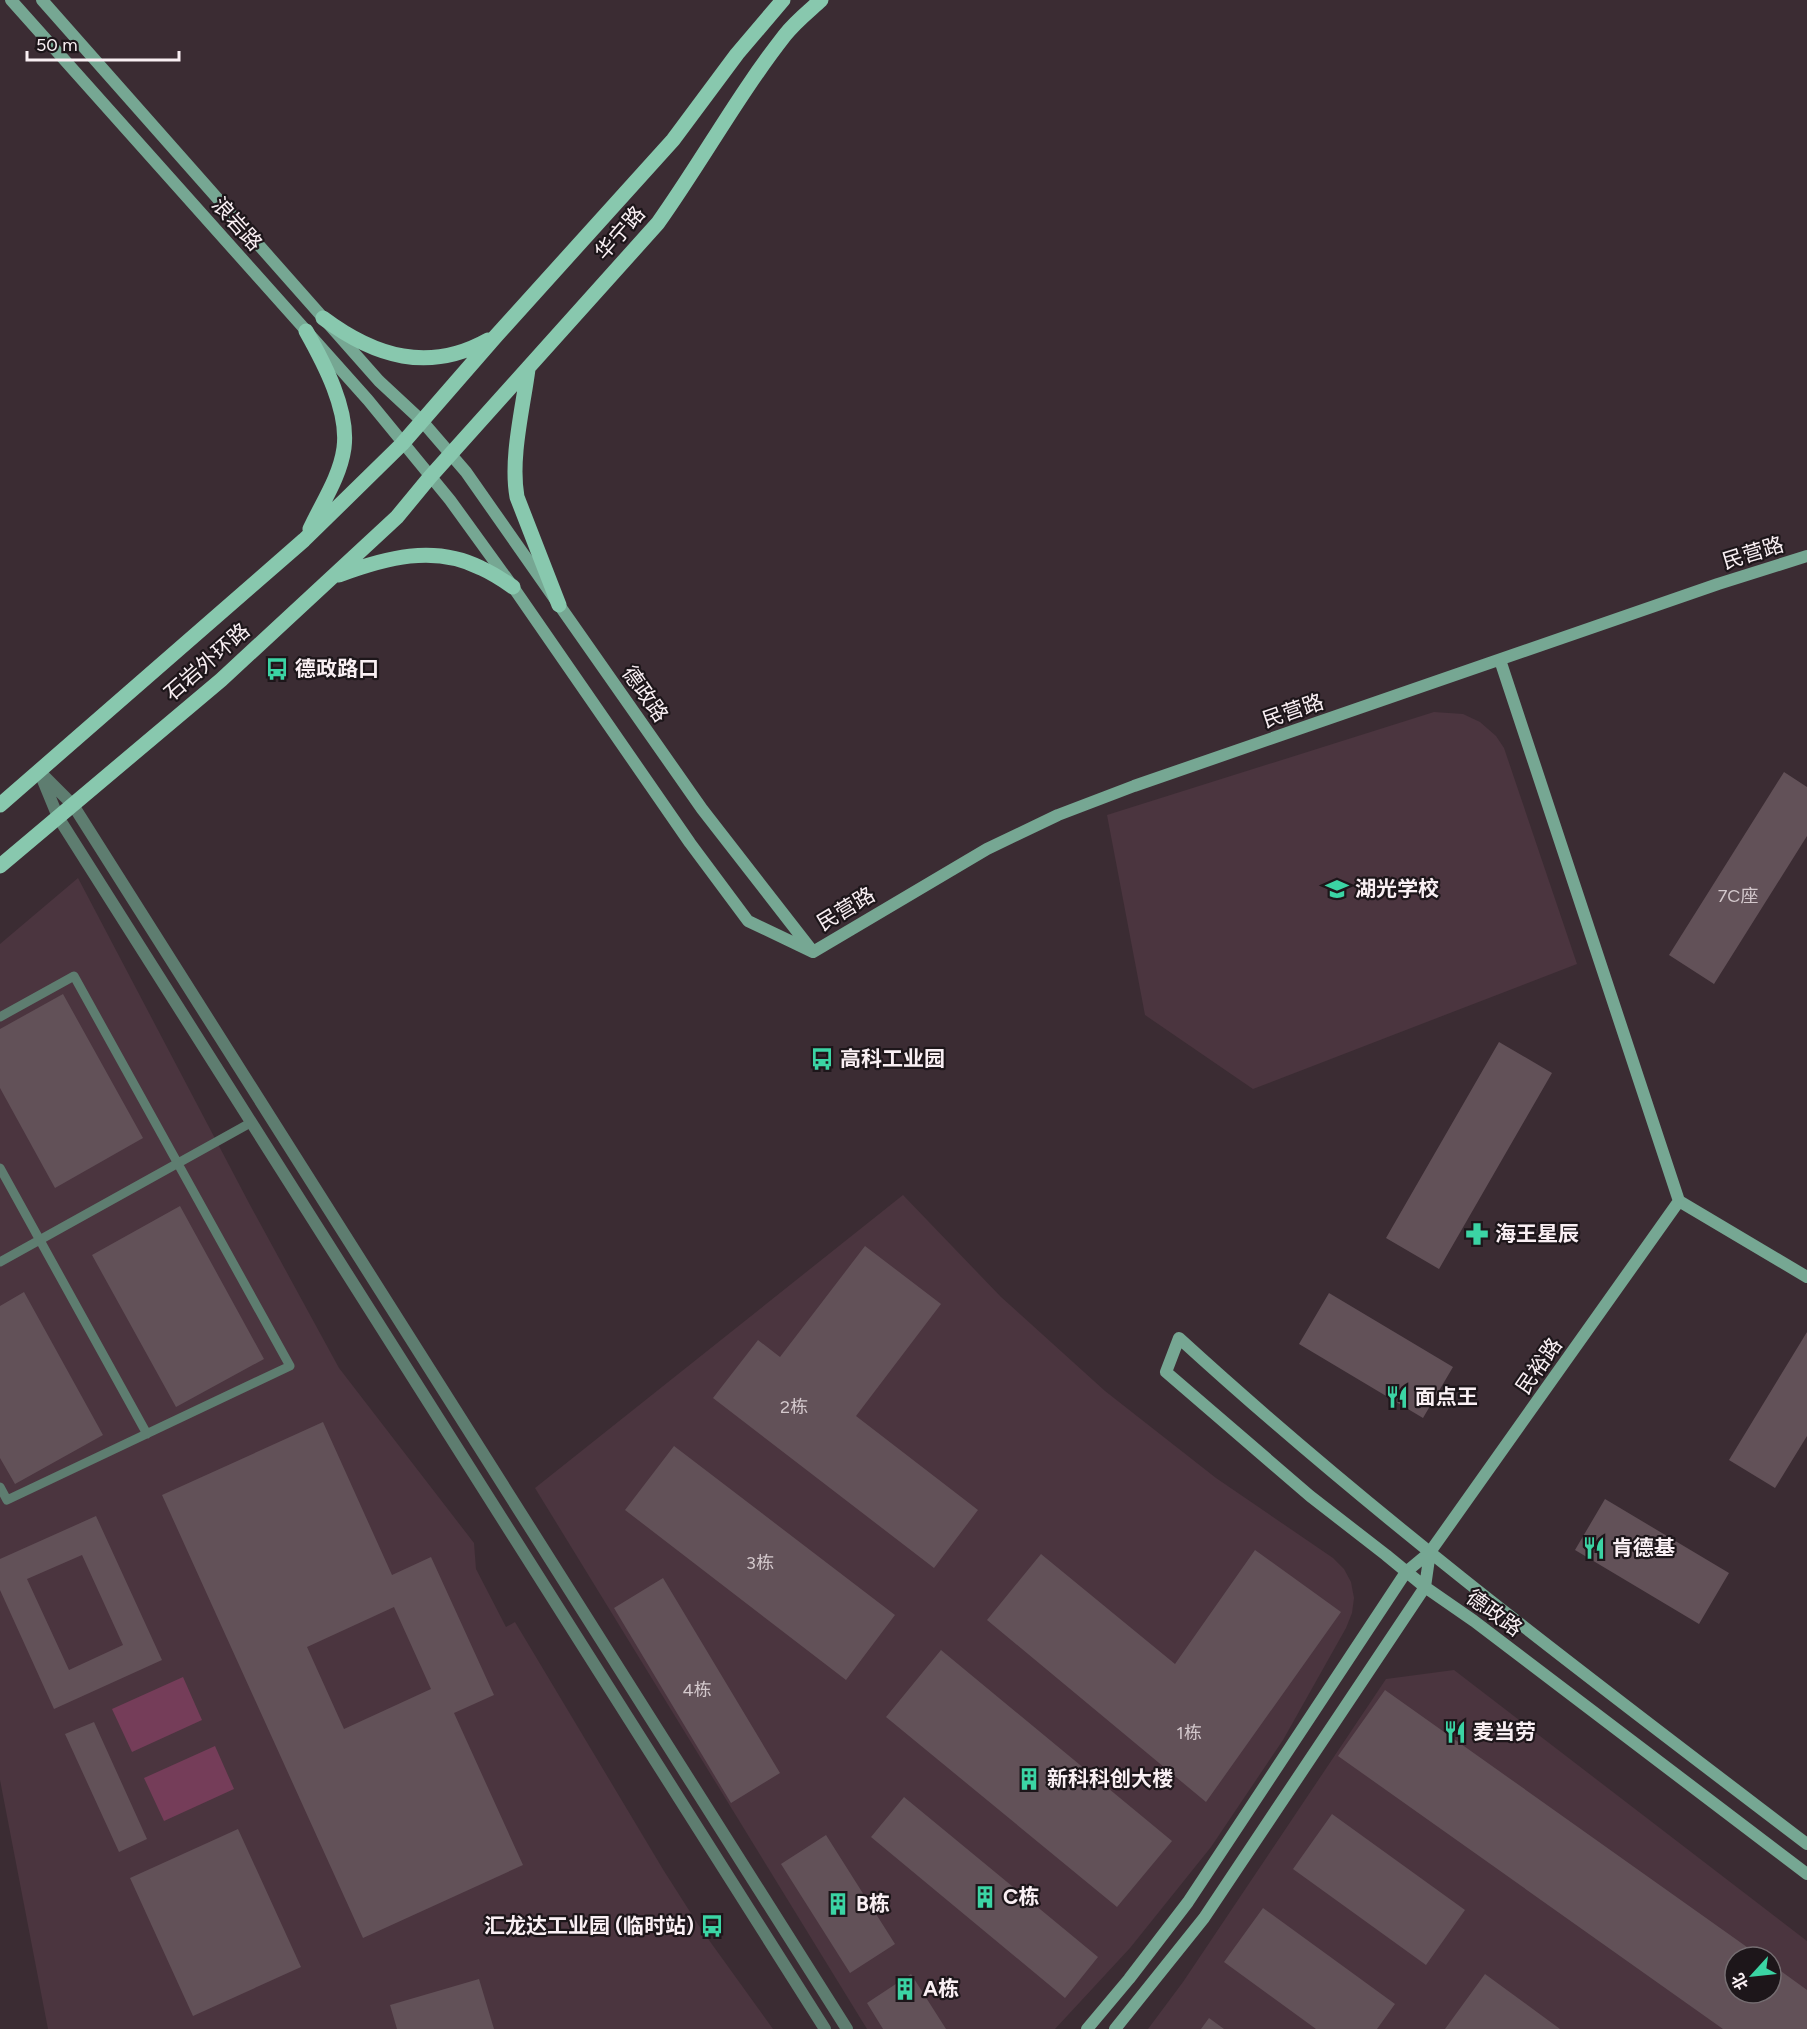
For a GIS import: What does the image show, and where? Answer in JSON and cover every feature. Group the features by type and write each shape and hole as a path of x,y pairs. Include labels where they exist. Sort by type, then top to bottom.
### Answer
{"main road":[{"name":"浪岩路","path":"11,0 368,400 430,477"},
{"name":"浪岩路","path":"42,0 379,381 423,420 451,453"},
{"name":"华宁路","path":"402,444 673,140 737,54 783,0"},
{"name":"华宁路","path":"430,477 658,223 772,52 786,33 821,0"},
{"path":"323,318 344,334 369,347 394,355 419,358 444,357 473,349 496,336"},
{"path":"304,540 337,473 344,446 343,422 335,390 322,358 306,331"},
{"path":"528,368 516,445 515,485 517,497 559,605"},
{"name":"石岩外环路","path":"0,805 304,540 402,444"},
{"name":"德政路","path":"451,453 490,505 702,809 813,952"},
{"path":"430,477 469,525 683,833 748,921 813,952"},
{"name":"石岩外环路","path":"0,866 221,680 397,517 430,477"},
{"path":"333,577 392,558 425,555 453,558 480,567 513,587"},
{"name":"民营路","path":"813,952 977,854 1058,815 1134,786 1718,584 1807,556"},
{"path":"1500,660 1679,1201 1807,1277"},
{"name":"民裕路","path":"1430,1552 1679,1201"},
{"name":"德政路","path":"1807,1844 1514,1621 1307,1452 1179,1338 1166,1372 1310,1496 1425,1587 1807,1874"},
{"path":"1087,2029 1188,1902 1406,1572 1430,1552"},
{"path":"1115,2029 1204,1918 1425,1587 1430,1552"}],"street":[{"path":"39,771 73,805 847,2029"},
{"path":"39,771 58,817 825,2029"}],"lane":[{"path":"0,1017 74,976 290,1366 7,1500 0,1487"},
{"path":"0,1262 252,1122"},
{"path":"0,1168 147,1434"}],"shaded area":[{"name":"湖光学校","path":"1434,712 1463,714 1480,722 1496,736 1504,748 1577,964 1253,1089 1145,1015 1107,815"},
{"path":"78,878 250,1205 339,1368 474,1543 476,1569 506,1627 515,1622 664,1871 701,1929 773,2029 48,2029 0,1780 0,944"},
{"path":"903,1195 1001,1297 1105,1391 1216,1478 1333,1558 1344,1569 1351,1582 1354,1598 1352,1613 1346,1628 1283,1740 1211,1847 1130,1948 1055,2029 867,2029 535,1488"},
{"path":"1454,1670 1807,1941 1807,2029 1148,2029 1183,1982 1386,1679"},
{"path":"183,1677 202,1720 132,1752 112,1709"},
{"path":"215,1746 234,1789 164,1821 144,1778"}],"building":[{"path":"1784,772 1807,787 1807,836 1714,984 1669,955"},
{"path":"63,994 143,1138 55,1188 0,1088 0,1029"},
{"path":"1499,1042 1552,1073 1439,1269 1386,1238"},
{"path":"180,1206 264,1359 176,1407 92,1255"},
{"path":"865,1246 941,1304 856,1416 978,1510 934,1568 713,1398 758,1340 780,1357"},
{"path":"24,1292 103,1435 15,1484 0,1458 0,1306"},
{"path":"1329,1293 1453,1367 1423,1418 1299,1344"},
{"path":"1807,1332 1807,1436 1775,1488 1729,1460"},
{"path":"323,1422 392,1575 431,1557 494,1695 454,1713 523,1865 363,1938 162,1495","holes":["394,1607 431,1689 344,1729 307,1647"]},
{"path":"674,1446 895,1615 846,1680 625,1510"},
{"path":"1605,1499 1729,1573 1699,1624 1575,1550"},
{"path":"96,1516 162,1660 54,1709 0,1590 0,1559","holes":["82,1555 123,1645 69,1670 27,1579"]},
{"path":"1255,1550 1341,1612 1206,1802 987,1620 1041,1554 1175,1664"},
{"path":"663,1578 780,1773 731,1803 614,1608"},
{"name":"新科科创大楼","path":"941,1650 1172,1841 1117,1907 886,1717"},
{"path":"1385,1690 1744,1945 1723,1945 1723,2005 1783,2005 1783,1973 1807,1990 1807,2029 1723,2029 1338,1756"},
{"path":"94,1722 147,1839 119,1852 65,1734"},
{"name":"C栋","path":"904,1797 1098,1957 1065,1998 871,1837"},
{"path":"1332,1814 1465,1910 1426,1965 1293,1869"},
{"path":"238,1829 301,1967 193,2016 130,1878"},
{"name":"B栋","path":"826,1835 895,1944 850,1973 781,1864"},
{"path":"1263,1908 1395,2004 1377,2029 1316,2029 1224,1962"},
{"name":"A栋","path":"911,1974 946,2029 883,2029 867,2003"},
{"path":"1485,1974 1560,2029 1445,2029"},
{"path":"479,1979 494,2029 397,2029 390,2005"},
{"path":"1209,2018 1224,2029 1201,2029"}],"place":[{"name":"德政路口","path":"277,669"},
{"name":"湖光学校","path":"1337,889"},
{"name":"高科工业园","path":"822,1059"},
{"name":"海王星辰","path":"1477,1234"},
{"name":"面点王","path":"1397,1397"},
{"name":"肯德基","path":"1594,1548"},
{"name":"麦当劳","path":"1455,1732"},
{"name":"新科科创大楼","path":"1029,1779"},
{"name":"C栋","path":"985,1897"},
{"name":"B栋","path":"838,1904"},
{"name":"汇龙达工业园 (临时站)","path":"712,1926"},
{"name":"A栋","path":"905,1989"}]}
